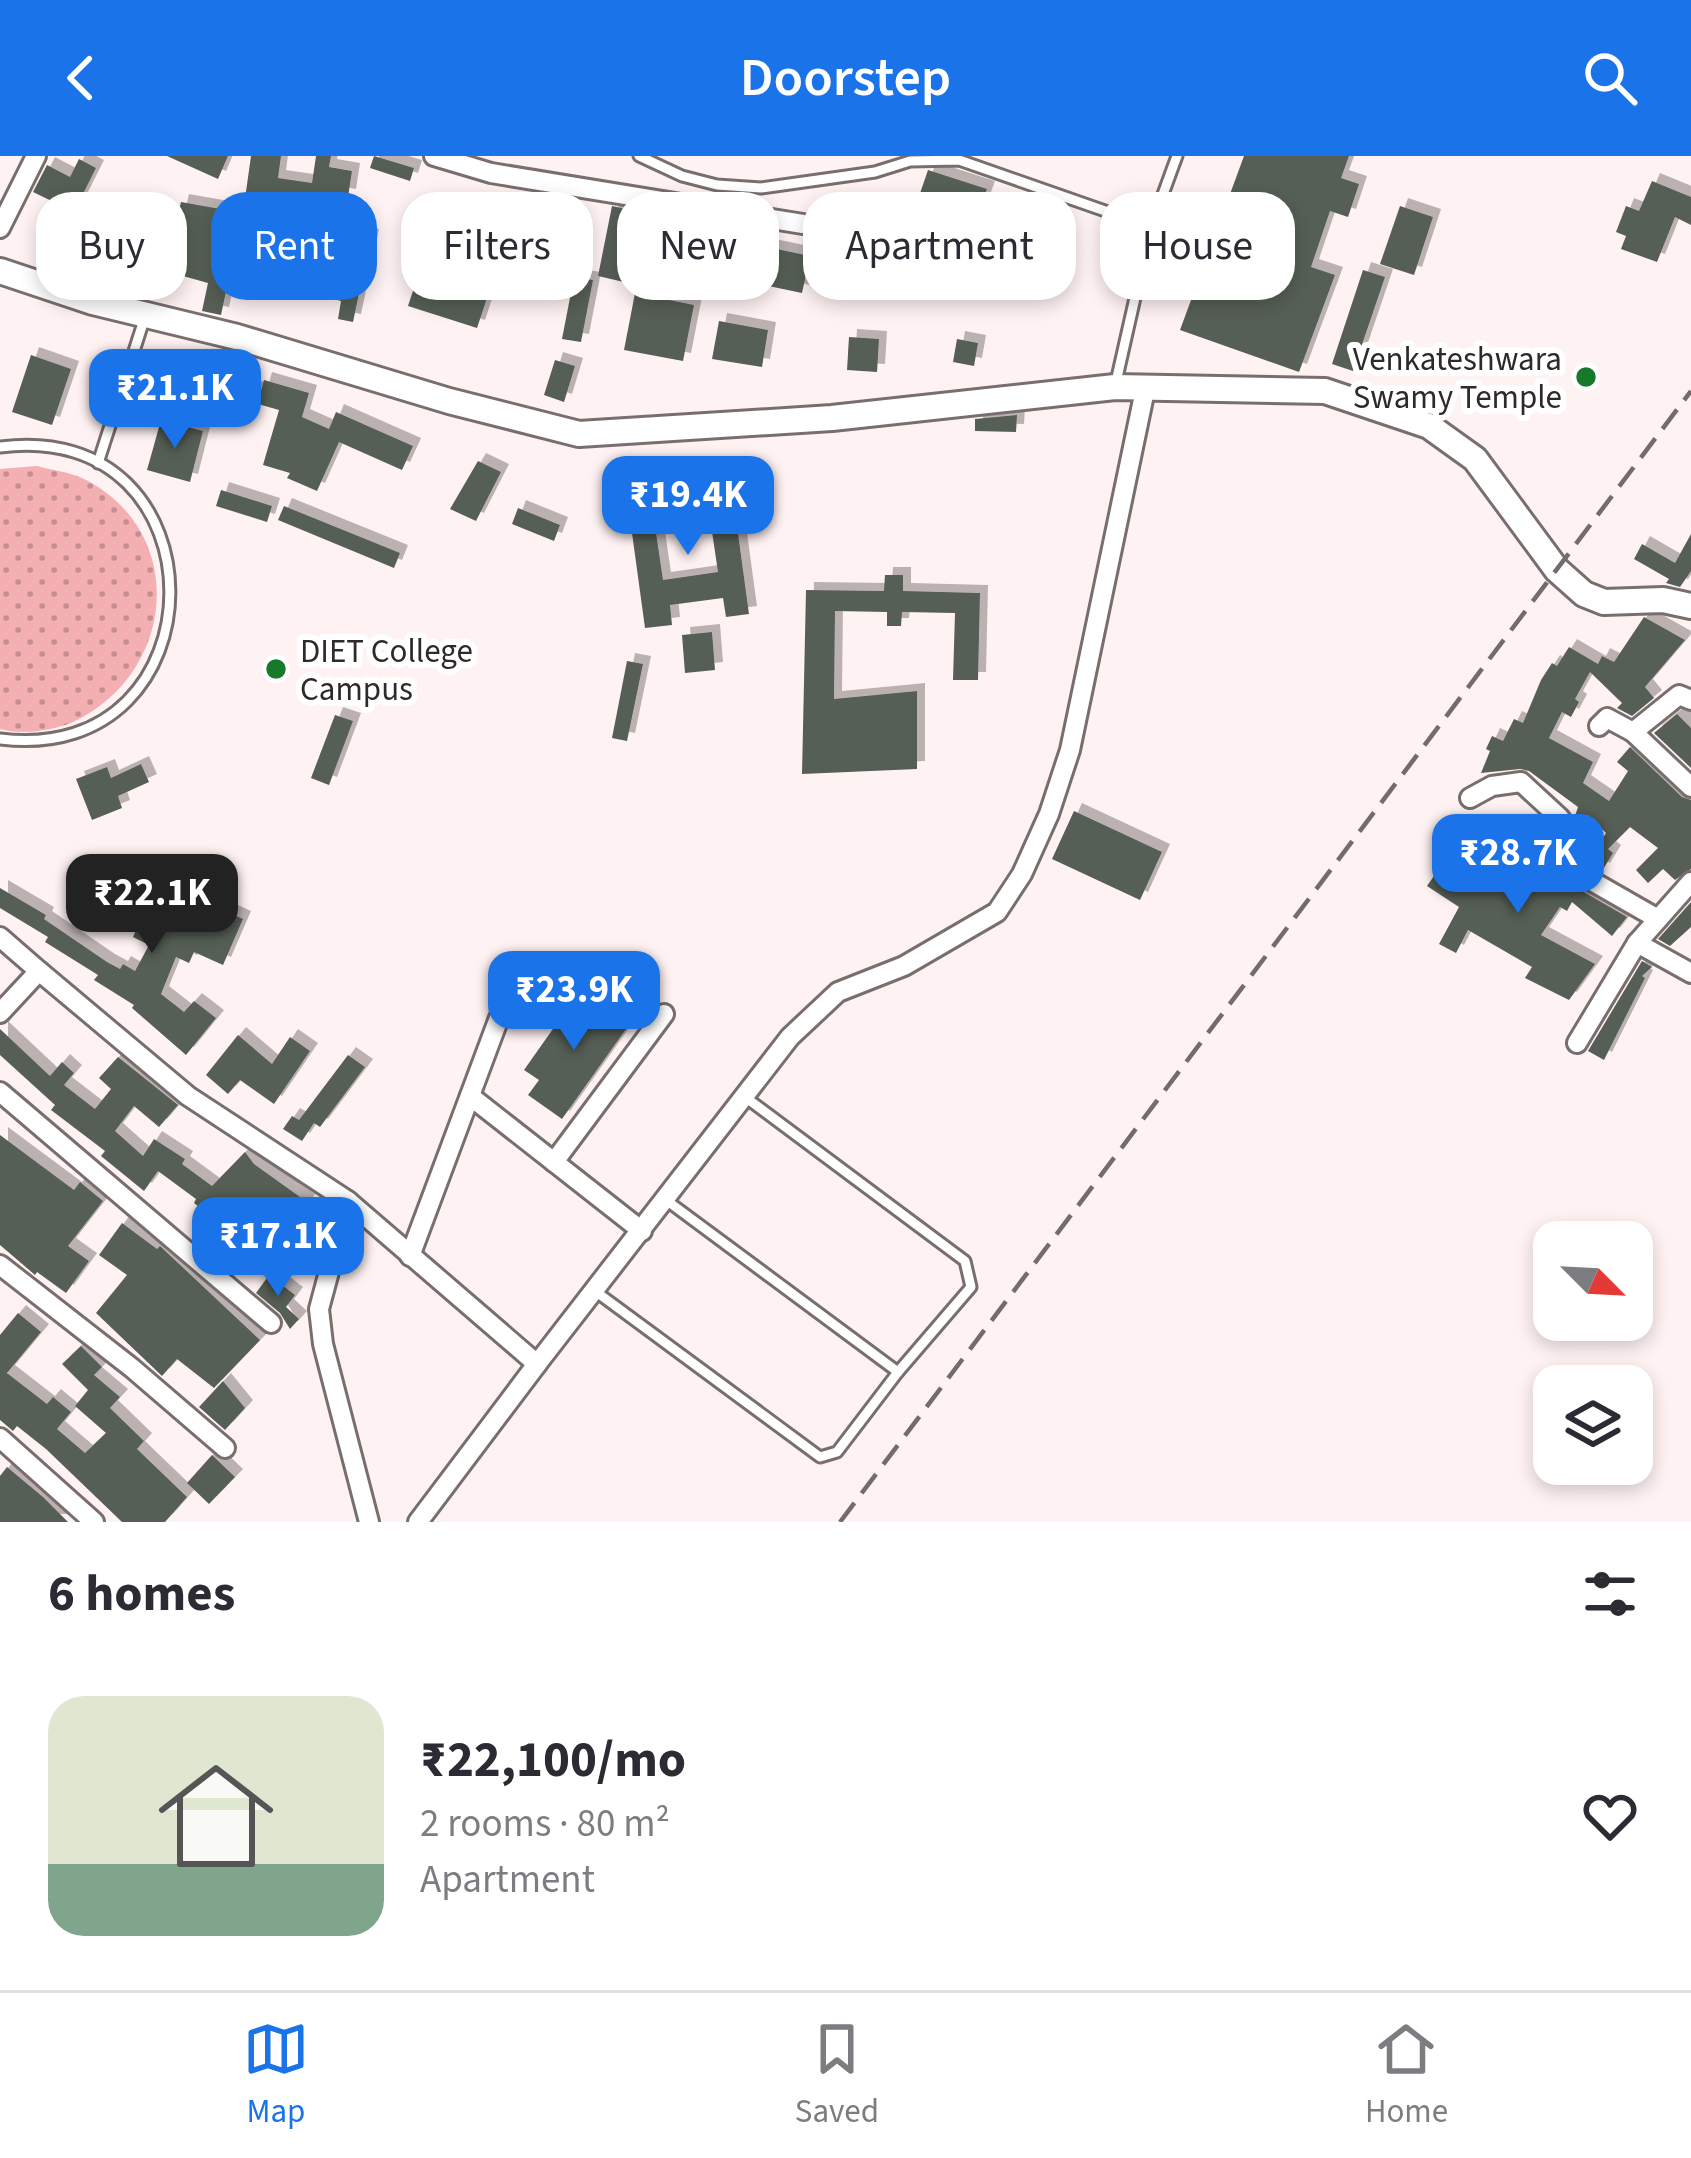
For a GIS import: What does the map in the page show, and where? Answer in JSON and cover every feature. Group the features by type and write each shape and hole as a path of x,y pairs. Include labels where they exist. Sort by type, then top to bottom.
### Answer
{"street":[{"path":"0,228 36,156"},
{"path":"434,156 491,173 803,224"},
{"path":"0,271 579,434 832,418 1115,387 1325,391 1429,426 1475,459 1557,570 1584,594 1604,602 1663,600 1691,606"},
{"path":"418,1522 790,1037 838,992 904,966 997,912 1022,874 1070,750 1145,390"},
{"path":"1634,732 1670,700 1679,695 1691,700"},
{"path":"1599,726 1607,718 1634,732 1691,787"},
{"path":"1470,798 1492,786 1521,782 1560,818 1548,856 1658,919"},
{"path":"1577,1043 1637,943 1658,919 1684,905 1691,882"},
{"path":"0,937 188,1096 348,1201 537,1364"},
{"path":"1637,943 1691,973"},
{"path":"0,1013 39,970"},
{"path":"554,1162 664,1014"},
{"path":"410,1256 499,1018"},
{"path":"0,1092 272,1323"},
{"path":"470,1096 642,1231"},
{"path":"348,1201 319,1309 323,1344 369,1522"},
{"path":"0,1265 225,1448"},
{"path":"0,1438 94,1522"}],"lane":[{"path":"639,156 682,176 761,188 875,172 910,161 959,160 1100,208"},
{"path":"1164,192 1178,156"},
{"path":"1115,387 1134,300"},
{"path":"98,463 146,315"},
{"path":"0,447 62,448 98,463 129,487 153,518 167,554 172,592 167,631 152,667 129,698 98,722 62,737 23,742 0,739"},
{"path":"595,1291 820,1457 837,1452 971,1287 964,1261 745,1097"},
{"path":"666,1200 898,1372"}],"shaded area":[{"path":"37,466 82,478 117,501 140,531 154,565 157,601 150,637 133,671 108,700 65,725 18,732 0,729 0,469"}],"building":[{"path":"167,156 228,156 218,179"},
{"path":"251,156 281,156 278,178 312,183 316,156 331,156 329,167 352,171 349,192 246,192"},
{"path":"374,156 414,168 410,181 370,168"},
{"path":"1244,156 1349,156 1341,178 1359,184 1348,217 1330,211 1311,267 1335,275 1299,372 1180,330 1191,300 1295,300 1295,192 1231,192"},
{"path":"79,159 96,168 84,192 33,192 47,165 70,177"},
{"path":"928,170 987,189 986,192 920,192"},
{"path":"1652,181 1691,197 1691,225 1675,217 1657,262 1621,249 1626,236 1616,232 1626,206 1639,211"},
{"path":"187,203 211,207 211,300 224,300 221,315 202,311 208,283 187,277"},
{"path":"612,206 617,207 617,280 598,276"},
{"path":"1400,206 1433,217 1414,275 1380,264"},
{"path":"779,249 803,255 802,293 779,288"},
{"path":"1363,270 1385,277 1353,371 1332,364"},
{"path":"337,300 358,300 353,322 338,319"},
{"path":"410,300 486,300 477,328 408,306"},
{"path":"570,300 589,300 581,342 562,339"},
{"path":"634,300 694,305 683,361 624,350"},
{"path":"719,321 768,330 762,367 712,359"},
{"path":"849,337 879,339 877,372 847,370"},
{"path":"957,339 978,343 974,366 953,362"},
{"path":"31,355 71,369 52,425 12,412"},
{"path":"150,358 261,391 264,380 309,393 302,417 329,429 336,412 413,446 402,470 339,442 317,491 287,478 290,473 263,465 279,410 167,389 160,412 137,405"},
{"path":"555,360 575,366 564,402 544,395"},
{"path":"1017,415 1016,432 975,431 975,419"},
{"path":"161,420 203,431 190,482 147,470"},
{"path":"478,461 501,472 476,521 450,509"},
{"path":"221,490 272,506 267,522 216,506"},
{"path":"733,497 749,614 726,617 723,598 670,605 672,625 645,628 629,511","holes":["710,518 718,572 663,580 655,526"]},
{"path":"284,506 400,553 394,568 278,520"},
{"path":"518,508 560,525 554,541 512,524"},
{"path":"1691,534 1691,571 1680,587 1666,583 1669,579 1634,559 1642,544 1675,563"},
{"path":"885,575 903,575 903,591 980,593 978,680 953,680 955,613 902,612 901,626 887,626 887,612 835,611 834,699 917,691 917,769 802,774 806,590 884,591"},
{"path":"1644,617 1685,640 1645,687 1654,698 1632,716 1617,708 1622,703 1590,672 1571,717 1562,712 1549,738 1593,762 1583,783 1609,801 1628,771 1617,762 1630,747 1682,797 1691,800 1691,869 1675,880 1663,869 1648,883 1636,870 1658,848 1630,827 1608,849 1613,853 1602,871 1564,850 1568,837 1594,853 1606,833 1588,815 1573,836 1569,834 1578,807 1529,771 1481,773 1492,736 1503,741 1514,719 1523,723 1552,663 1557,666 1569,647 1598,664 1602,656 1614,662"},
{"path":"712,632 715,670 685,673 682,635"},
{"path":"627,661 643,664 627,741 612,738"},
{"path":"1677,714 1691,728 1691,768 1654,733"},
{"path":"335,715 353,721 329,785 311,778"},
{"path":"141,764 149,782 118,796 122,808 92,820 76,779 107,767 111,778"},
{"path":"1074,811 1162,852 1140,900 1052,859"},
{"path":"1457,843 1505,877 1513,862 1542,876 1546,870 1627,917 1612,936 1572,902 1567,911 1560,907 1541,935 1595,964 1569,1000 1525,978 1532,967 1468,930 1456,953 1439,944 1459,907 1427,886"},
{"path":"159,880 243,919 223,965 194,952 189,963 176,957 161,994 184,1012 194,1001 216,1018 186,1055 134,1005 94,980 98,975 0,908 0,888 46,915 44,919 107,962 135,971 149,945 133,937"},
{"path":"1691,902 1691,927 1670,946 1658,939"},
{"path":"1642,961 1652,967 1642,976 1604,1060 1588,1051"},
{"path":"579,992 631,1022 562,1119 528,1095 539,1080 524,1070"},
{"path":"0,1029 50,1076 62,1062 74,1073 64,1085 95,1109 111,1089 99,1078 118,1057 178,1105 159,1127 134,1106 115,1131 143,1156 154,1139 185,1159 182,1164 212,1186 245,1152 254,1164 307,1202 279,1240 286,1246 264,1275 239,1255 228,1268 201,1246 220,1223 194,1203 196,1199 158,1171 144,1191 101,1156 105,1151 51,1110 55,1105 0,1055"},
{"path":"238,1035 272,1064 290,1037 310,1051 274,1104 240,1080 228,1094 206,1075"},
{"path":"348,1055 365,1067 320,1127 314,1123 302,1141 283,1129 292,1116 299,1120"},
{"path":"0,1135 74,1190 80,1182 103,1201 68,1246 89,1261 66,1293 35,1275 0,1245"},
{"path":"122,1223 157,1249 160,1246 260,1340 214,1388 177,1359 162,1376 96,1313 127,1275 99,1255"},
{"path":"269,1275 295,1295 286,1307 299,1319 290,1329 280,1313 256,1293"},
{"path":"18,1313 41,1332 7,1373 47,1404 53,1397 71,1412 57,1429 85,1453 106,1433 75,1406 88,1390 62,1364 81,1346 102,1367 94,1375 120,1397 110,1408 144,1441 137,1449 187,1497 165,1522 122,1522 46,1449 17,1426 13,1431 0,1420 0,1335"},
{"path":"223,1381 245,1408 225,1430 199,1407"},
{"path":"212,1455 235,1477 209,1504 187,1483"},
{"path":"7,1467 68,1522 0,1522 0,1476"}],"railway":[{"path":"840,1522 1691,391"}],"place":[{"name":"Venkateshwara Swamy Temple","path":"1586,377"},
{"name":"DIET College Campus","path":"276,669"}]}
